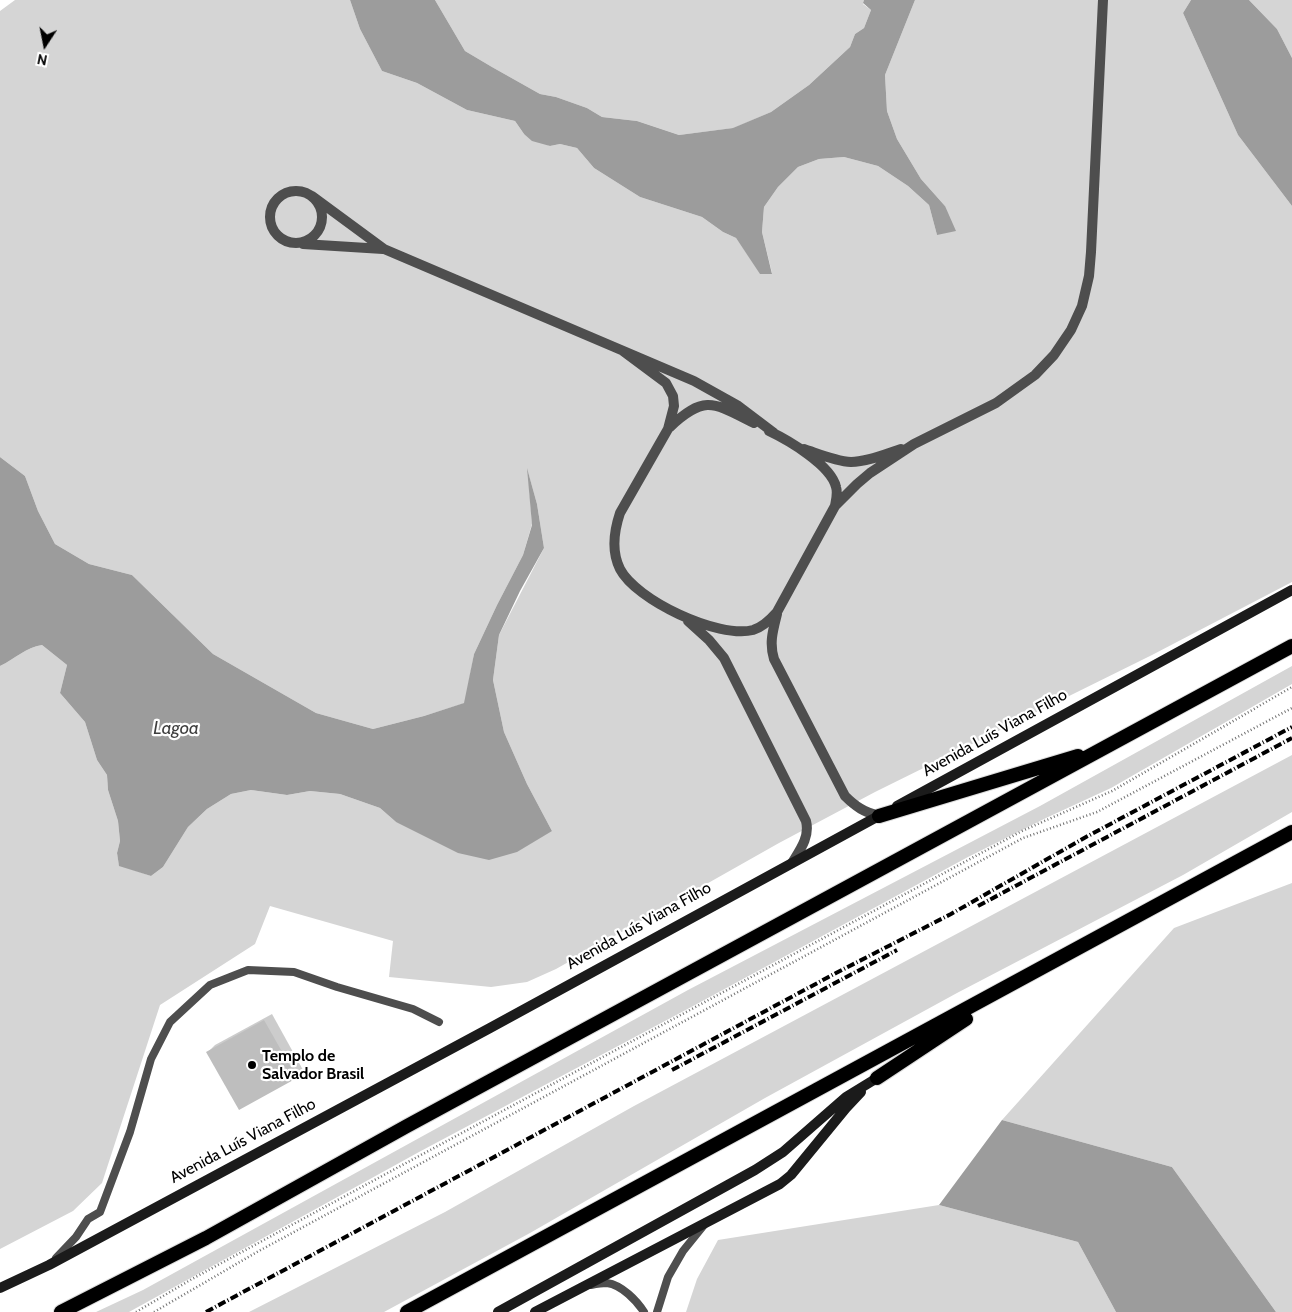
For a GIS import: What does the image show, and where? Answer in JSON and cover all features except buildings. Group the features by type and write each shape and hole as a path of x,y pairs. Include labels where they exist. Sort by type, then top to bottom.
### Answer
{"highway":[{"path":"61,1312 206,1238 406,1126 1292,646"},
{"path":"879,816 1105,748"},
{"path":"407,1312 1292,832"},
{"path":"877,1078 1040,970"}],"main road":[{"name":"Avenida Luís Viana Filho","path":"0,1288 50,1265 482,1032 1292,590"},
{"path":"535,1312 780,1184 791,1175 846,1108 877,1078"},
{"path":"498,1312 755,1170 783,1152 846,1097 877,1078"}],"street":[{"path":"879,816 856,807 845,796 774,660 771,650 771,638 777,612 835,506 857,484 870,473 914,444 996,403 1035,375 1054,355 1071,330 1082,306 1089,276 1103,0"},
{"path":"384,249 290,243 282,240 275,234 269,218 270,209 274,201 280,196 288,192 304,192 384,249 694,381 737,404 774,433"},
{"path":"300,244 308,241 320,228 321,210 312,196"},
{"path":"624,351 666,383 670,388 674,406 668,429 620,513 616,526 614,545 620,568 633,586 683,617 709,640 724,658 806,821 807,835 792,863"},
{"path":"668,429 683,414 701,405 709,405 732,412 796,446 830,474 836,487 835,506"},
{"path":"796,446 825,457 852,462 914,444"},
{"path":"683,617 721,630 746,631 764,625 777,612"}],"lane":[{"path":"50,1265 76,1237 88,1219 100,1212 130,1132 151,1059 170,1022 210,984 248,970 294,972 337,987 413,1009 438,1022"},
{"path":"657,1312 668,1276 683,1251 707,1221"},
{"path":"587,1285 608,1283 620,1288 644,1312"}],"path":[{"path":"136,1312 192,1279 374,1180 1022,831 1112,791 1292,687"},
{"path":"154,1312 275,1242 1014,843 1031,835 1097,812 1292,708"}],"shaded area":[{"path":"15,0 350,0 360,29 382,71 417,83 467,110 515,121 524,134 550,146 560,144 577,148 594,168 640,197 702,217 723,232 736,238 761,274 772,273 762,232 764,207 778,187 798,167 819,159 844,157 878,166 908,186 929,205 937,235 945,206 921,179 897,139 887,111 885,75 915,0 1191,0 1183,13 1238,135 1292,206 1292,582 1152,655 875,792 779,843 556,969 527,982 491,987 389,977 393,941 270,906 255,944 160,1005 102,1183 73,1211 0,1249 0,666 36,646 42,645 67,665 60,693 85,722 97,760 107,775 108,790 118,821 120,841 117,853 119,865 151,876 163,867 188,827 207,809 231,794 251,790 287,795 310,791 340,794 380,808 396,822 552,831 527,784 504,732 493,680 499,635 544,548 537,504 528,472 532,524 523,555 474,654 465,703 373,729 316,713 213,654 132,575 89,564 55,544 38,511 25,476 0,457 0,11"},
{"path":"435,0 864,0 863,4 871,10 864,28 855,34 850,47 809,85 771,112 734,128 679,135 637,121 602,117 587,108 556,97 540,94 465,51"},
{"path":"1249,0 1292,0 1292,58 1277,29"},
{"path":"1292,666 1292,684 1111,788 968,857 419,1152 129,1312 96,1312 143,1290 688,990 1040,806"},
{"path":"1292,755 1292,812 1183,875 957,993 765,1098 530,1233 384,1312 249,1312 445,1212 634,1106"},
{"path":"1292,883 1292,1312 1276,1312 1172,1167 1002,1120 1174,928"},
{"path":"939,1205 1078,1242 1116,1312 686,1312 697,1279 718,1240"}],"water":[{"path":"350,0 435,0 465,51 540,94 556,97 587,108 602,117 637,121 679,135 733,128 771,112 809,85 850,47 855,34 864,28 871,10 863,3 864,0 915,0 885,75 887,111 897,139 921,179 945,206 956,231 937,235 929,205 908,186 878,166 844,157 819,159 798,167 778,187 764,207 762,232 772,274 760,274 736,238 723,232 702,217 640,197 594,168 577,148 560,144 550,146 532,141 524,134 515,121 467,110 417,83 382,71 360,29"},
{"path":"1191,0 1249,0 1277,29 1292,58 1292,206 1238,135 1183,13"},
{"name":"Lagoa","path":"0,457 25,476 38,511 55,544 89,564 132,575 213,654 316,713 373,729 424,716 464,703 474,654 523,555 532,525 527,468 537,504 544,548 520,591 499,635 493,680 504,732 527,784 552,831 517,852 489,860 458,853 396,822 380,808 340,794 310,791 287,795 251,790 231,794 207,809 188,827 163,867 151,876 119,866 117,853 120,841 118,821 108,790 107,775 97,760 85,722 60,693 67,665 42,645 26,651 0,666"},
{"path":"1002,1120 1172,1167 1276,1312 1116,1312 1078,1242 939,1205"}],"railway":[{"path":"206,1312 836,973 951,914 1086,837 1292,727"},
{"path":"978,906 1292,738"},
{"path":"672,1070 897,950"}],"place":[{"name":"Templo de Salvador Brasil","path":"252,1065"}]}
